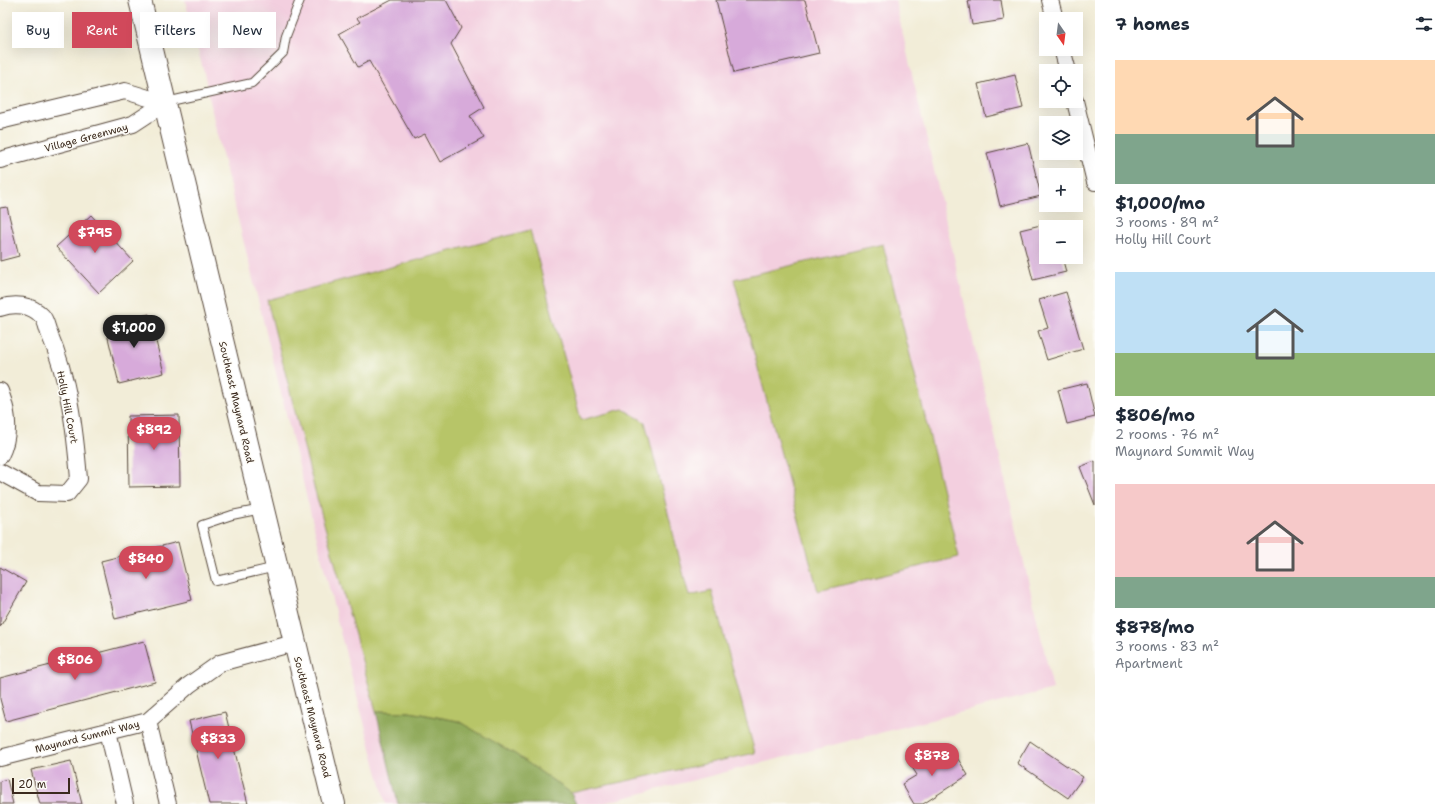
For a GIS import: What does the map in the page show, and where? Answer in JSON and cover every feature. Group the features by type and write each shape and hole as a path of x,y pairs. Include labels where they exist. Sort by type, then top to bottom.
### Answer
{"main road":[{"name":"Southeast Maynard Road","path":"140,0 334,804"}],"street":[{"path":"1050,0 1053,12"},
{"path":"0,121 125,91 165,103"},
{"name":"Village Greenway","path":"0,160 133,124 165,103"},
{"path":"1077,108 1095,182"},
{"name":"Holly Hill Court","path":"0,308 7,306 27,306 42,317 54,345 68,394 75,433 79,479 67,494 38,493 15,482 0,472"},
{"path":"0,391 7,412 7,424 3,450 0,456"},
{"name":"Maynard Summit Way","path":"0,758 148,721 188,685 220,663 294,643"},
{"path":"148,721 168,804"},
{"path":"108,731 126,804"}],"lane":[{"path":"165,103 252,83 283,53 286,36 300,0"},
{"path":"262,508 232,515 202,526 216,581 276,567"}],"shaded area":[{"path":"185,0 895,0 1053,689 600,804 386,804 341,636 216,130 197,48 210,48 210,12 188,12"}],"green space":[{"path":"530,230 581,420 623,409 645,422 689,596 712,591 755,753 571,793 515,755 458,721 410,712 376,711 314,487 267,300"},
{"path":"883,244 959,557 818,591 734,279"},
{"path":"376,711 410,712 458,721 515,754 571,793 576,804 398,804"}],"building":[{"path":"392,0 446,0 461,28 451,44 484,107 470,116 484,138 440,162 425,134 414,139 369,61 358,67 339,34 360,22 357,18"},
{"path":"716,0 805,0 819,53 734,73"},
{"path":"968,0 1001,0 1004,20 972,25"},
{"path":"1015,75 1023,108 986,117 978,84"},
{"path":"1028,143 1039,188 1039,196 1000,206 987,153"},
{"path":"7,207 19,256 0,261 0,208"},
{"path":"91,215 133,261 99,293 56,247"},
{"path":"1039,225 1039,264 1064,264 1066,272 1033,280 1020,230"},
{"path":"1066,292 1083,349 1047,360 1038,331 1048,328 1039,300"},
{"path":"149,314 164,373 119,384 105,325"},
{"path":"1087,383 1095,417 1067,424 1058,390"},
{"path":"179,415 180,486 129,487 128,416"},
{"path":"1095,461 1095,505 1080,467"},
{"path":"178,542 192,600 115,619 101,561"},
{"path":"0,567 26,582 0,627"},
{"path":"144,641 155,682 6,721 0,699 0,678"},
{"path":"225,712 248,804 209,804 189,721"},
{"path":"1030,741 1083,777 1068,798 1017,763"},
{"path":"918,749 930,766 953,751 968,775 923,804 914,804 902,784 917,775 906,758"},
{"path":"71,761 82,804 40,804 31,770"},
{"path":"7,779 13,804 0,804 0,781"}]}
